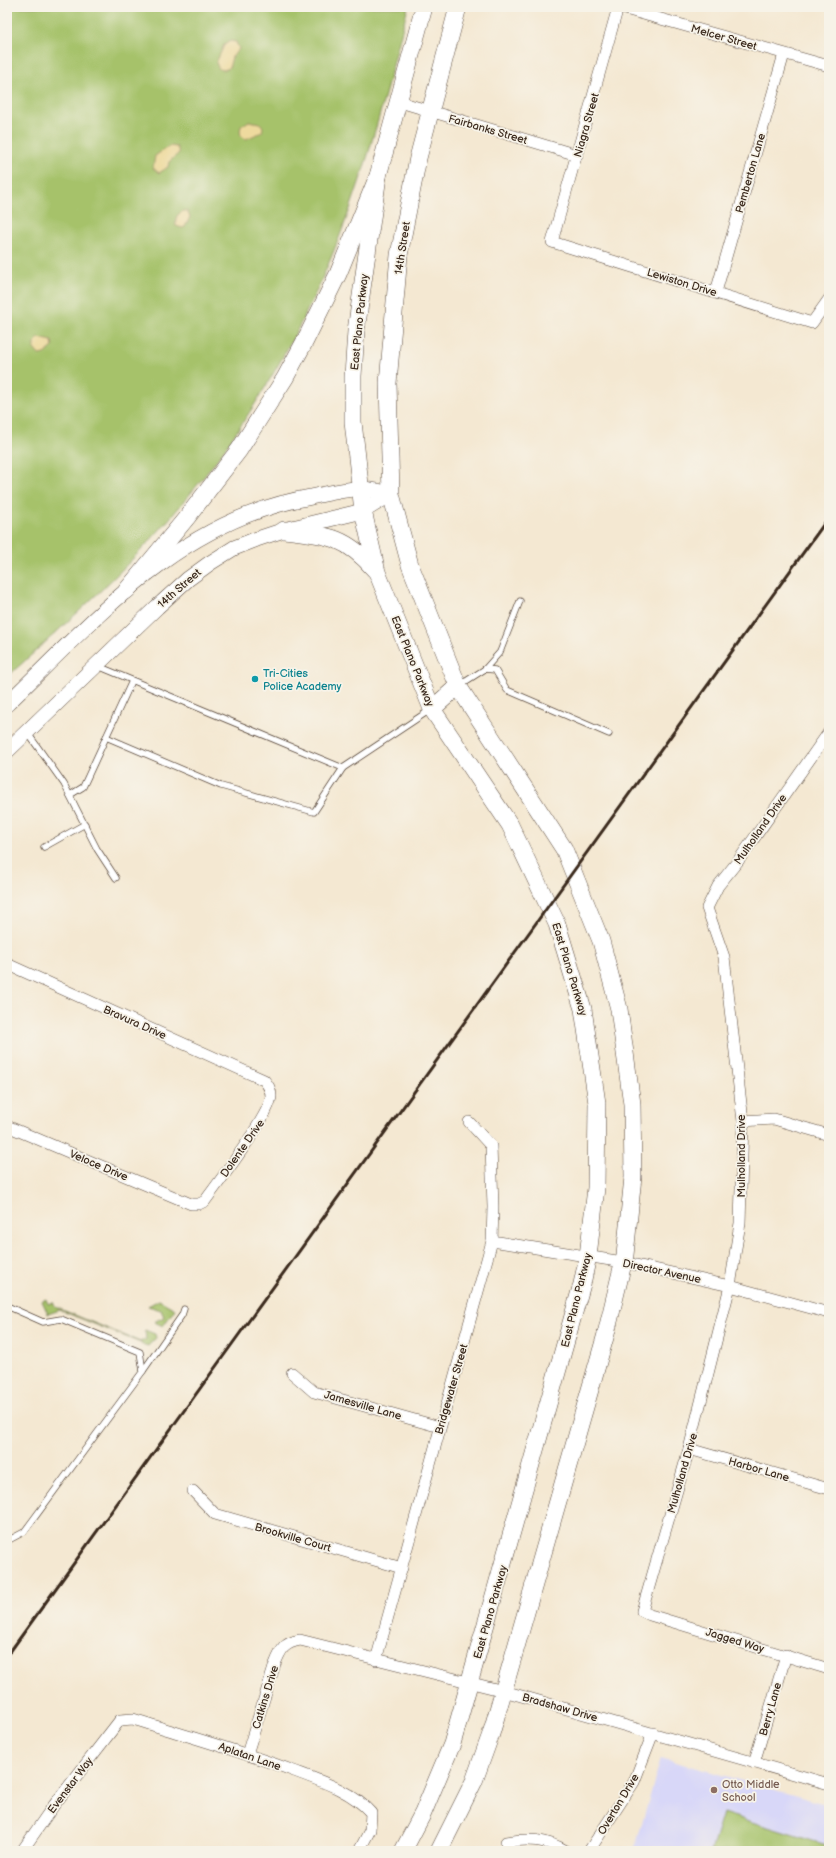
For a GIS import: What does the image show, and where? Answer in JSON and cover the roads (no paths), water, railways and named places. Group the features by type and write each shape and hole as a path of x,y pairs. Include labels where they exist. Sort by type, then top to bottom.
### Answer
{"main road":[{"path":"7,704 127,590 215,482 238,450 285,378 338,274 378,176 400,102 424,7"},
{"name":"14th Street","path":"7,751 182,584 210,563 234,548 284,530 363,511 392,494 388,383 399,255 418,158 458,7"},
{"name":"East Plano Parkway","path":"378,176 355,338 352,422 359,489 377,572 432,709 510,825 557,924 584,1009 597,1103 596,1188 588,1256 582,1284 452,1744 423,1813 403,1851"},
{"path":"127,590 194,541 231,521 271,506 359,489 392,494 410,565 458,686 564,849 602,941 619,1009 632,1104 633,1177 623,1262 604,1342 491,1734 474,1781 439,1851"},
{"path":"284,530 333,537 354,548 377,572"},
{"path":"432,709 458,686"}],"street":[{"name":"Melcer Street","path":"618,7 829,66"},
{"name":"Niagra Street","path":"552,242 618,7"},
{"name":"Pemberton Lane","path":"716,292 784,54"},
{"name":"Fairbanks Street","path":"400,102 577,155"},
{"name":"Lewiston Drive","path":"552,242 812,323 829,299"},
{"name":"Mulholland Drive","path":"642,1611 689,1450 730,1286 740,1224 743,1121 724,957 707,908 718,886 738,861 829,732"},
{"name":"Bravura Drive","path":"7,964 264,1080"},
{"name":"Dolente Drive","path":"191,1204 199,1204 205,1201 265,1114 271,1098 270,1088 264,1080"},
{"path":"743,1121 774,1119 829,1135"},
{"name":"Bridgewater Street","path":"376,1660 492,1241 493,1207 491,1146 469,1122"},
{"name":"Veloce Drive","path":"7,1126 191,1204"},
{"name":"Director Avenue","path":"492,1241 623,1262 730,1286 829,1313"},
{"name":"Jamesville Lane","path":"292,1373 314,1392 440,1427"},
{"name":"Harbor Lane","path":"689,1450 829,1489"},
{"name":"Brookville Court","path":"193,1491 215,1514 402,1568"},
{"name":"Jagged Way","path":"642,1611 650,1615 829,1669"},
{"name":"Bradshaw Drive","path":"288,1642 300,1640 312,1642 376,1660 470,1682 829,1784"},
{"name":"Catkins Drive","path":"247,1754 275,1664 280,1652 288,1642"},
{"name":"Berry Lane","path":"754,1762 786,1655"},
{"name":"Aplatan Lane","path":"120,1720 133,1719 247,1754 325,1783 361,1802 371,1813 370,1830 359,1851"},
{"name":"Evenstar Way","path":"22,1851 54,1805 120,1720"},
{"name":"Overton Drive","path":"589,1851 634,1782 653,1733"},
{"path":"506,1842 526,1838 548,1843 566,1851"}],"lane":[{"path":"458,686 485,669 500,652 520,601"},
{"path":"97,666 343,768"},
{"path":"485,669 495,670 507,690 609,734"},
{"path":"70,795 84,786 132,680"},
{"path":"106,737 221,786 314,812 343,768 432,709"},
{"path":"27,732 70,795 116,878"},
{"path":"44,847 85,824"},
{"path":"7,1306 43,1322 61,1319 140,1352 143,1371"},
{"path":"7,1541 24,1532 143,1371 182,1315 184,1309"}],"railway":[{"path":"7,1656 829,517"}],"place":[{"name":"Tri-Cities Police Academy","path":"255,679"},
{"name":"Otto Middle School","path":"714,1790"}]}
